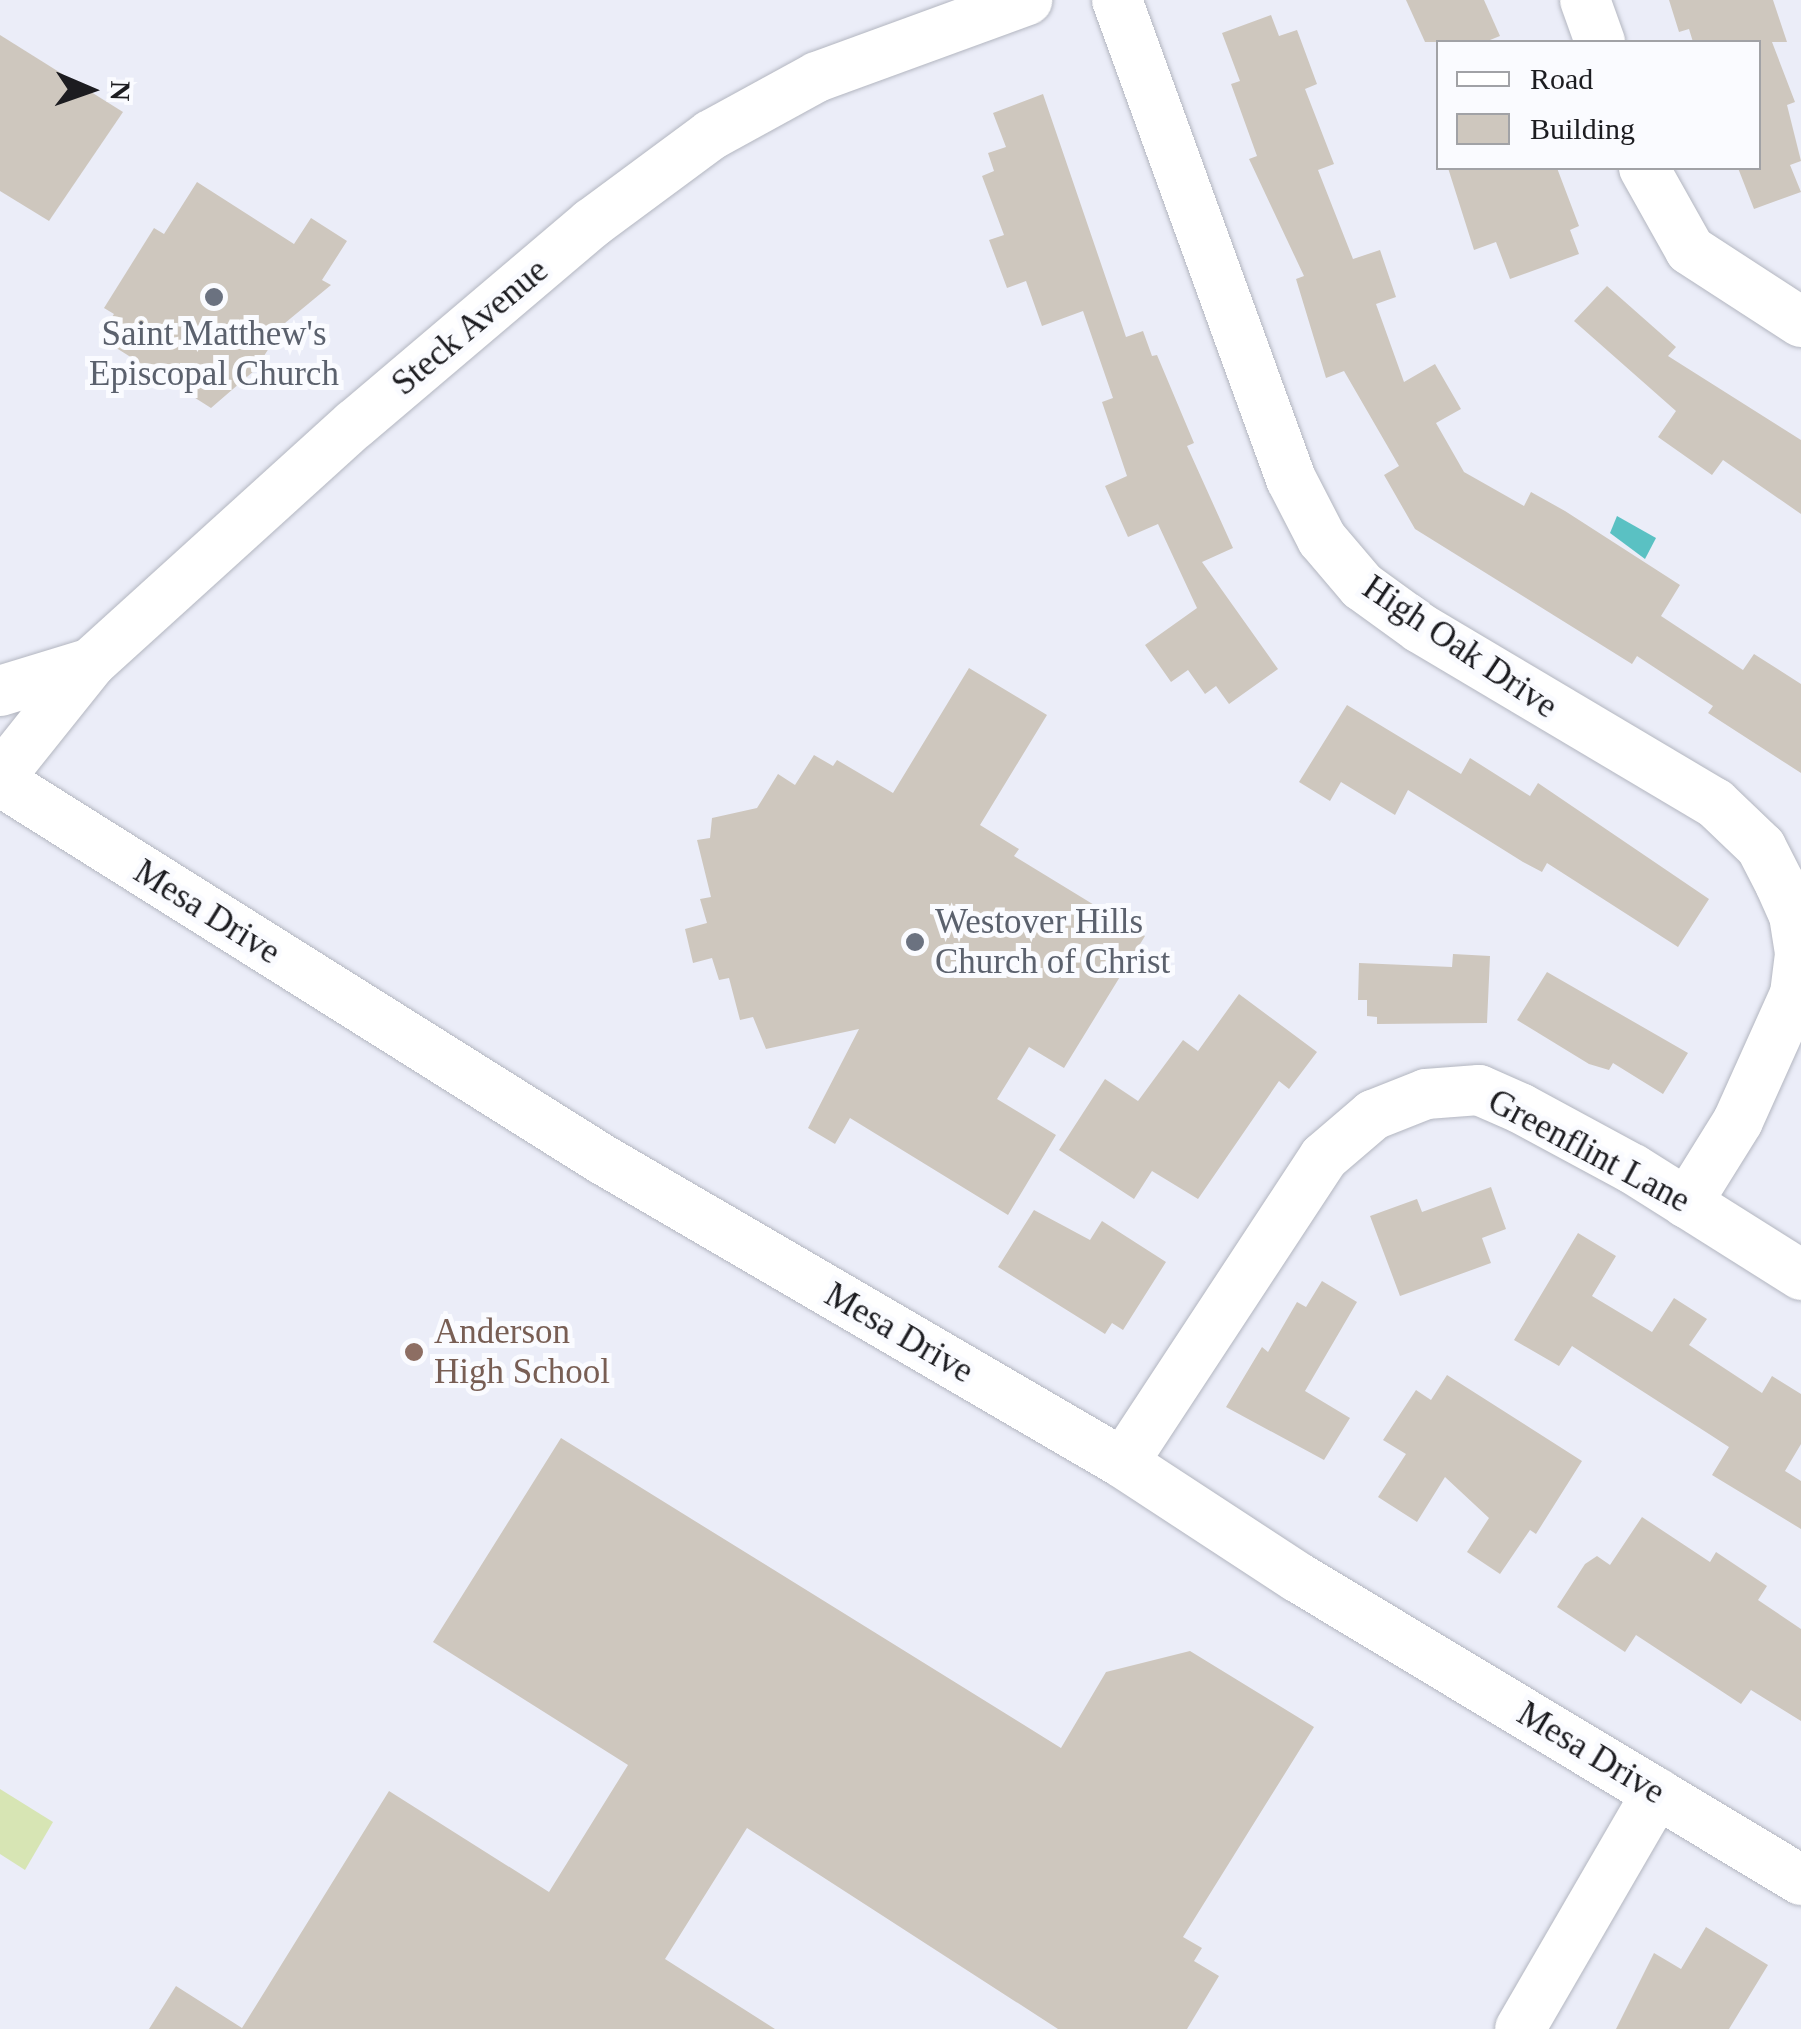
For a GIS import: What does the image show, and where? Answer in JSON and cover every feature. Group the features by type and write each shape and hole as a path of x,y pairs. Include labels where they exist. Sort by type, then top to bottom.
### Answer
{"street":[{"name":"Steck Avenue","path":"0,779 91,663 369,412 592,223 712,136 816,78 1026,0"},
{"name":"High Oak Drive","path":"1117,0 1291,480 1322,540 1362,586 1435,638 1715,803 1760,847 1780,884 1800,954 1794,994 1738,1121 1688,1203"},
{"path":"1586,0 1599,40"},
{"path":"1645,170 1690,250 1801,322"},
{"path":"0,690 91,663"},
{"name":"Mesa Drive","path":"0,779 600,1158 1123,1463 1299,1578 1801,1880"},
{"name":"Greenflint Lane","path":"1123,1463 1324,1157 1373,1115 1426,1094 1479,1090 1688,1203 1801,1276"},
{"path":"1520,2029 1657,1793"}],"green space":[{"path":"0,1789 53,1822 25,1870 0,1854"}],"water":[{"path":"1617,516 1656,538 1645,559 1610,533"}],"building":[{"path":"1406,0 1484,0 1500,36 1490,40 1425,42"},
{"path":"1669,0 1773,0 1787,42 1772,42 1795,102 1787,105 1801,161 1790,165 1801,192 1754,209 1739,170 1761,170 1761,40 1692,40 1689,29 1679,32"},
{"path":"1271,15 1279,36 1297,30 1317,84 1305,89 1334,164 1318,170 1353,259 1380,250 1396,297 1376,304 1404,382 1435,364 1461,409 1436,423 1464,472 1524,506 1531,492 1565,511 1680,585 1661,616 1743,670 1754,654 1801,684 1801,773 1708,713 1713,706 1637,656 1632,664 1415,529 1384,475 1399,466 1344,371 1326,378 1296,279 1304,276 1249,159 1257,156 1231,84 1240,81 1222,33"},
{"path":"0,35 123,112 49,221 0,191"},
{"path":"1043,94 1126,337 1143,331 1152,356 1157,355 1194,443 1187,446 1233,548 1202,562 1278,669 1229,704 1216,686 1205,694 1188,670 1171,682 1145,645 1197,608 1158,524 1128,537 1105,486 1127,476 1102,402 1113,398 1083,311 1042,326 1026,281 1007,288 989,240 1004,235 982,176 994,171 988,153 1006,147 993,113"},
{"path":"1449,170 1558,170 1579,226 1570,230 1579,254 1510,279 1496,242 1474,250"},
{"name":"Saint Matthew's Episcopal Church","path":"197,182 294,244 311,218 347,241 322,280 331,285 285,323 255,370 211,408 99,337 114,314 104,308 154,228 164,234"},
{"path":"1607,286 1676,347 1668,356 1801,440 1801,514 1723,460 1712,475 1658,437 1676,411 1574,321"},
{"name":"Westover Hills Church of Christ","path":"969,668 1047,715 980,825 1019,849 1014,856 1145,936 1064,1068 1029,1047 997,1099 1056,1135 1008,1215 850,1118 835,1144 808,1128 859,1029 766,1049 753,1017 740,1020 729,978 719,980 712,958 693,963 685,929 707,923 700,899 711,897 697,840 710,838 712,818 757,808 778,774 795,785 814,755 833,766 837,760 893,793"},
{"path":"1347,705 1461,774 1470,758 1530,796 1538,783 1709,899 1678,947 1547,863 1542,872 1408,790 1395,815 1341,782 1330,801 1299,782"},
{"path":"1453,954 1490,956 1487,1023 1377,1024 1377,1017 1367,1016 1367,1000 1358,1000 1359,963 1452,967"},
{"path":"1547,972 1688,1053 1663,1094 1613,1063 1609,1070 1589,1064 1517,1020"},
{"path":"1239,994 1317,1052 1289,1089 1279,1081 1198,1199 1152,1171 1134,1199 1059,1150 1105,1079 1138,1101 1183,1040 1198,1051"},
{"path":"1491,1187 1506,1229 1482,1238 1491,1263 1400,1296 1370,1216 1417,1199 1422,1212"},
{"path":"1034,1210 1090,1240 1102,1221 1166,1262 1123,1330 1112,1323 1105,1334 998,1267"},
{"path":"1578,1233 1616,1256 1592,1296 1652,1332 1674,1298 1707,1319 1689,1345 1762,1393 1772,1376 1801,1394 1801,1444 1785,1471 1801,1481 1801,1529 1712,1475 1729,1447 1572,1346 1559,1366 1514,1340"},
{"path":"1322,1281 1357,1302 1305,1391 1350,1418 1324,1460 1226,1407 1262,1347 1268,1352 1297,1302 1306,1307"},
{"path":"1447,1375 1582,1461 1536,1534 1530,1530 1500,1574 1467,1552 1489,1518 1445,1477 1417,1522 1378,1497 1406,1454 1383,1440 1416,1390 1431,1400"},
{"path":"561,1438 1061,1748 1106,1672 1190,1651 1314,1727 1183,1937 1202,1948 1194,1961 1219,1976 1187,2029 1058,2029 747,1828 665,1959 775,2029 149,2029 176,1986 242,2028 389,1791 549,1892 628,1765 433,1642"},
{"path":"1642,1517 1710,1562 1716,1552 1767,1586 1758,1600 1801,1629 1801,1721 1751,1690 1741,1704 1636,1635 1625,1652 1557,1607 1585,1564 1597,1556 1610,1565"},
{"path":"1706,1927 1768,1965 1729,2029 1616,2029 1654,1953 1681,1969"}],"place":[{"name":"Saint Matthew's Episcopal Church","path":"214,297"},
{"name":"Westover Hills Church of Christ","path":"915,942"},
{"name":"Anderson High School","path":"414,1352"}]}
